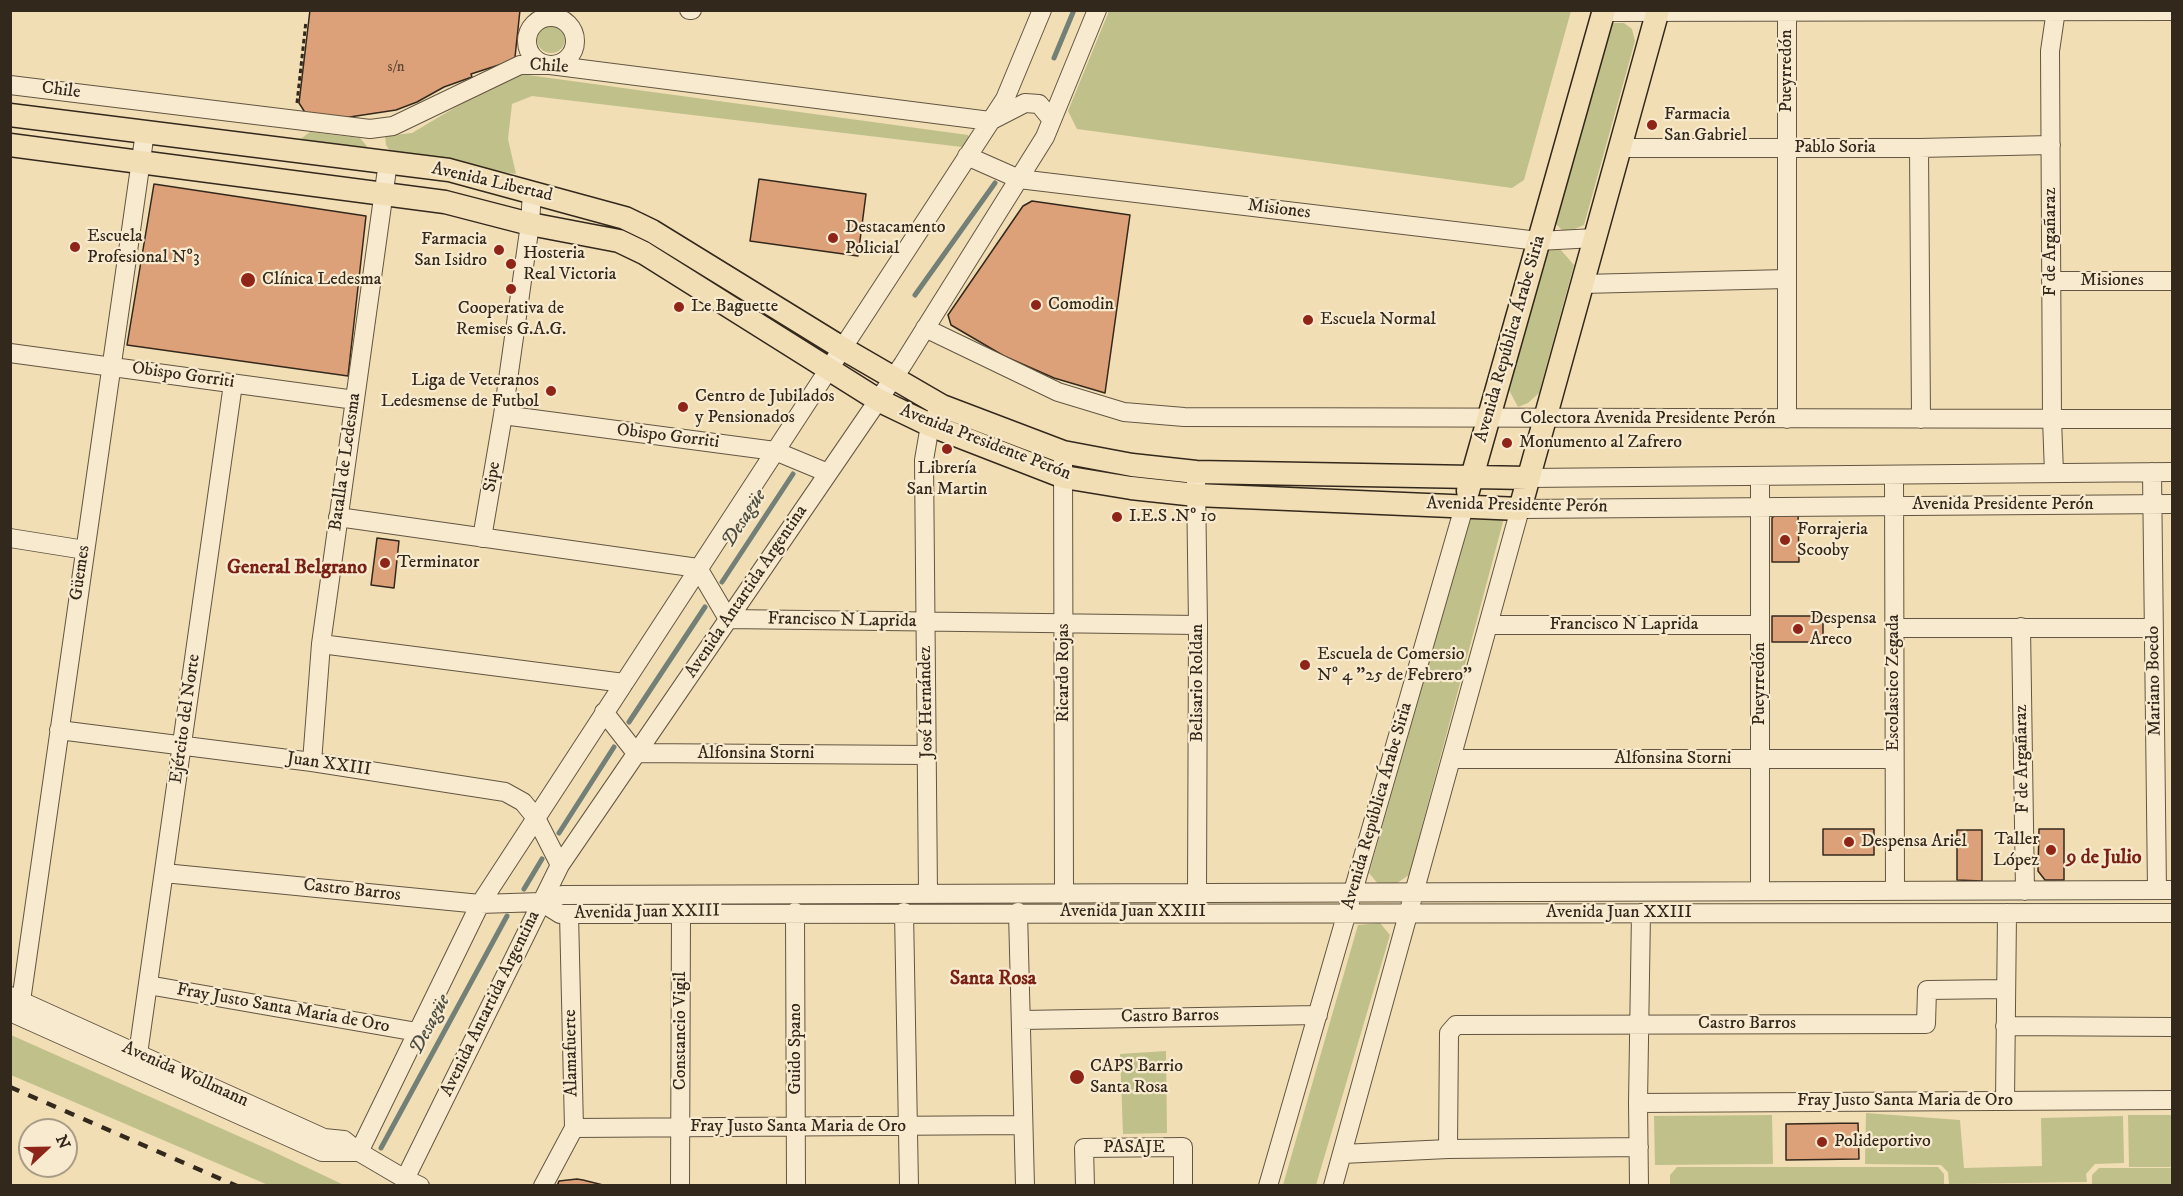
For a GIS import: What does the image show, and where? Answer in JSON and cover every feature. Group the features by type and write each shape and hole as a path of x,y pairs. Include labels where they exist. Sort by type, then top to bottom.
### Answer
{"main road":[{"name":"Avenida República Árabe Siria","path":"1464,507 1603,11"},
{"path":"1520,509 1658,11"},
{"name":"Avenida Libertad","path":"10,115 449,170 625,218 652,231 893,378"},
{"name":"Avenida Libertad","path":"10,145 445,201 530,224 619,241 644,252 878,400"},
{"name":"Avenida Presidente Perón","path":"893,378 942,406 1063,452 1132,465 1196,472 1528,478"},
{"name":"Avenida Presidente Perón","path":"878,400 930,425 1064,477 1131,488 1196,495 1520,509"}],"street":[{"name":"Avenida Antartida Argentina","path":"413,1182 560,865 893,378 1045,137 1097,10"},
{"path":"359,1152 480,904 1005,99 1037,11"},
{"path":"1603,11 2172,11"},
{"name":"F de Argañaraz","path":"2055,473 2052,418 2050,51 2056,11"},
{"name":"Pueyrredón","path":"1786,419 1787,12"},
{"name":"Chile","path":"10,85 370,129 393,126 520,65 550,65 990,121"},
{"path":"990,121 1025,104 1039,104 1052,120"},
{"name":"Güemes","path":"15,1006 59,730 145,132"},
{"name":"Pablo Soria","path":"1620,148 1919,148 2051,145"},
{"path":"1919,148 1921,418"},
{"name":"Misiones","path":"967,156 1019,178 1538,241 1595,238"},
{"name":"Batalla de Ledesma","path":"312,762 321,644 388,162"},
{"name":"Sipe","path":"482,538 503,415 530,224 532,192"},
{"path":"1582,284 1787,279"},
{"name":"Misiones","path":"2051,281 2172,281"},
{"name":"Colectora Avenida Presidente Perón","path":"925,328 1058,392 1124,411 1184,417 2172,418"},
{"name":"Obispo Gorriti","path":"10,352 355,400"},
{"name":"Ejército del Norte","path":"138,1054 233,384"},
{"name":"José Hernández","path":"928,894 924,460 930,425 942,406"},
{"name":"Obispo Gorriti","path":"503,415 775,451 828,473"},
{"name":"Ricardo Rojas","path":"1063,452 1064,894"},
{"name":"Belisario Roldan","path":"1196,472 1197,893"},
{"name":"Mariano Boedo","path":"2152,472 2154,628 2164,757 2165,890"},
{"name":"Avenida Presidente Perón","path":"1528,478 2172,472"},
{"name":"Escolastico Zegada","path":"1894,475 1895,891"},
{"name":"Pueyrredón","path":"1760,476 1760,891"},
{"name":"Avenida Presidente Perón","path":"1520,509 2172,504"},
{"name":"Avenida República Árabe Siria","path":"1268,1185 1464,507"},
{"path":"1333,1185 1520,509"},
{"path":"338,518 698,568"},
{"path":"10,538 85,550"},
{"path":"698,568 728,619"},
{"name":"Francisco N Laprida","path":"728,619 1198,625"},
{"name":"Francisco N Laprida","path":"1488,625 1760,625"},
{"name":"F de Argañaraz","path":"2021,627 2025,891"},
{"path":"1894,628 2154,628"},
{"path":"321,644 624,683"},
{"path":"604,712 636,753"},
{"name":"Juan XXIII","path":"59,730 312,762 505,792 523,802 536,818 560,865"},
{"name":"Alfonsina Storni","path":"636,753 927,755"},
{"name":"Alfonsina Storni","path":"1451,759 1894,759"},
{"name":"Castro Barros","path":"164,873 480,904 541,902"},
{"name":"Avenida Juan XXIII","path":"541,902 562,895 2165,890"},
{"name":"Avenida Juan XXIII","path":"541,902 560,914 681,912 2172,913"},
{"name":"Constancio Vigil","path":"680,1185 681,912"},
{"name":"Guido Spano","path":"795,912 796,1185"},
{"path":"904,912 909,1185"},
{"path":"1018,912 1025,1185"},
{"path":"1639,1185 1641,913"},
{"path":"2005,1101 2007,913"},
{"name":"Alamafuerte","path":"543,1185 573,1128 569,914"},
{"name":"Fray Justo Santa Maria de Oro","path":"148,985 417,1032"},
{"name":"Castro Barros","path":"1448,1149 1449,1033 1456,1026 1926,1024 1927,990 2005,989"},
{"name":"Avenida Wollmann","path":"15,1006 138,1054 324,1138 344,1140 359,1152 413,1182"},
{"name":"Avenida Wollmann","path":"15,1006 322,1152 359,1152"},
{"name":"Castro Barros","path":"1021,1020 1318,1015"},
{"path":"2005,1026 2172,1027"},
{"name":"Fray Justo Santa Maria de Oro","path":"1638,1103 2172,1100"},
{"name":"Fray Justo Santa Maria de Oro","path":"573,1128 1023,1125"},
{"name":"PASAJE","path":"1085,1185 1084,1148 1183,1147 1183,1185"},
{"path":"1342,1154 1448,1149 1639,1148"}],"path":[{"path":"295,120 306,21"}],"green space":[{"path":"1109,10 1571,11 1524,180 1512,188 1077,129 1068,111"},
{"path":"1613,23 1624,23 1632,29 1635,41 1584,225 1565,233 1552,220 1604,33"},
{"path":"551,25 561,29 565,39 561,49 551,53 541,49 537,39 541,29"},
{"path":"513,73 968,135 969,142 962,147 532,96 512,104 508,139 516,174 459,164 394,157 386,145 385,136 412,133"},
{"path":"310,132 360,138 370,150 295,143"},
{"path":"1560,249 1574,265 1539,393 1528,403 1518,407 1508,388 1541,255 1550,250"},
{"path":"1471,515 1504,518 1409,875 1394,885 1379,885 1369,873"},
{"path":"1380,923 1390,935 1316,1185 1283,1185 1358,925"},
{"path":"11,1035 344,1185 268,1185 11,1075"},
{"path":"1166,1051 1167,1133 1123,1134 1120,1054"},
{"path":"1866,1113 1960,1120 1964,1168 2042,1166 2041,1118 2123,1116 2124,1163 2095,1164 2086,1174 2087,1182 1949,1184 1948,1172 1941,1165 1865,1164"},
{"path":"1772,1115 1773,1164 1655,1165 1654,1116"},
{"path":"2128,1115 2172,1115 2172,1167 2129,1167"},
{"path":"1677,1167 1938,1167 1944,1174 1944,1185 1670,1185 1670,1175"},
{"path":"2099,1168 2172,1168 2172,1185 2092,1185 2092,1175"}],"building":[{"path":"310,10 520,10 515,57 508,62 471,74 472,77 444,87 417,102 396,110 343,118 306,114 299,103"},
{"path":"759,179 866,194 858,256 750,241"},
{"name":"Clínica Ledesma","path":"154,184 366,216 348,376 127,345"},
{"name":"Comodin","path":"1032,201 1130,215 1105,393 1054,378 1004,356 951,325 948,315 1023,206"},
{"name":"Forrajeria Scooby","path":"1780,511 1798,511 1799,562 1772,562 1772,518"},
{"name":"Terminator","path":"377,538 399,541 394,588 371,585"},
{"name":"Despensa Areco","path":"1772,616 1823,616 1823,642 1772,642"},
{"name":"Despensa Ariel","path":"1823,829 1874,829 1874,855 1823,855"},
{"name":"Taller López","path":"2039,829 2064,829 2064,880 2045,880 2038,871"},
{"path":"1957,830 1982,830 1982,881 1957,880"},
{"name":"Polideportivo","path":"1858,1123 1859,1159 1786,1160 1786,1124"},
{"path":"577,1179 607,1186 557,1186 559,1181"}],"waterway":[{"name":"Desagüe","path":"1054,58 1074,10"},
{"name":"Desagüe","path":"915,295 995,183"},
{"name":"Desagüe","path":"722,582 793,474"},
{"name":"Desagüe","path":"629,722 705,607"},
{"name":"Desagüe","path":"559,833 614,747"},
{"name":"Desagüe","path":"524,889 542,859"},
{"name":"Desagüe","path":"381,1148 507,916"}],"railway":[{"path":"10,1087 237,1186"}],"place":[{"name":"Farmacia San Gabriel","path":"1652,125"},
{"name":"Destacamento Policial","path":"833,238"},
{"name":"Escuela Profesional Nº3","path":"75,247"},
{"name":"Farmacia San Isidro","path":"499,250"},
{"name":"Hosteria Real Victoria","path":"511,264"},
{"name":"Clínica Ledesma","path":"248,280"},
{"name":"Cooperativa de Remises G.A.G.","path":"511,289"},
{"name":"Comodin","path":"1036,305"},
{"name":"Le Baguette","path":"679,307"},
{"name":"Escuela Normal","path":"1308,320"},
{"name":"Liga de Veteranos Ledesmense de Futbol","path":"551,391"},
{"name":"Centro de Jubilados y Pensionados","path":"683,407"},
{"name":"Monumento al Zafrero","path":"1507,443"},
{"name":"Librería San Martin","path":"947,449"},
{"name":"I.E.S .Nº 10","path":"1117,517"},
{"name":"Forrajeria Scooby","path":"1785,540"},
{"name":"Terminator","path":"385,563"},
{"name":"Despensa Areco","path":"1798,629"},
{"name":"Escuela de Comersio Nº 4 \"25 de Febrero\"","path":"1305,665"},
{"name":"Despensa Ariel","path":"1849,842"},
{"name":"Taller López","path":"2051,850"},
{"name":"CAPS Barrio Santa Rosa","path":"1077,1077"},
{"name":"Polideportivo","path":"1822,1142"}],"district":[{"name":"General Belgrano","path":"297,569"},
{"name":"9 de Julio","path":"2104,859"},
{"name":"Santa Rosa","path":"993,980"}]}
